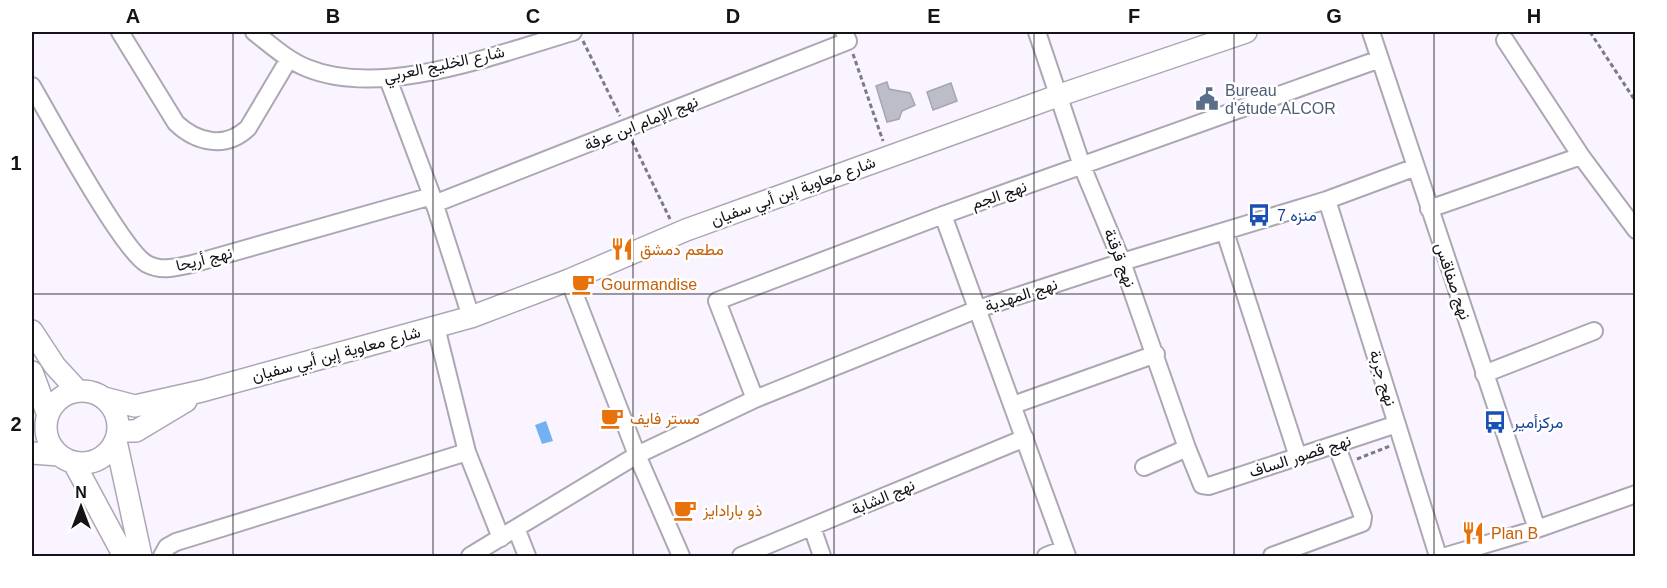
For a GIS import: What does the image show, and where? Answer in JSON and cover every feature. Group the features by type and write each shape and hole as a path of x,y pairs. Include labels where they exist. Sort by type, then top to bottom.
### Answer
{"main road":[{"name":"شارع معاوية إبن أبي سفيان","path":"78,391 87,391 135,406 202,391 471,317 569,280 677,234 888,156 1246,32"},
{"path":"32,331 55,366 78,391 60,398 42,421"},
{"path":"32,372 42,421 51,446 67,459 124,556"},
{"name":"شارع معاوية إبن أبي سفيان","path":"32,453 84,464 103,457 117,436 136,431 202,391"},
{"path":"104,398 116,413 117,436 141,556"}],"street":[{"path":"120,32 176,123 193,136 212,142 239,137 248,128 289,59"},
{"name":"شارع الخليج العربي","path":"254,32 289,59 334,76 388,79 484,57 573,32"},
{"name":"نهج قرقنة","path":"1037,32 1082,166 1122,262 1156,354 1186,448 1203,484"},
{"name":"نهج صفاقس","path":"1371,32 1537,529"},
{"name":"نهج الإمام ابن عرفة","path":"433,200 626,130 846,36"},
{"path":"1505,40 1581,156 1635,231"},
{"name":"نهج الجم","path":"755,399 717,301 943,215 1380,59"},
{"path":"388,79 433,200 471,317"},
{"name":"نهج أريحا","path":"32,86 133,252 144,263 155,268 166,269 192,264 433,200"},
{"path":"1429,209 1581,156"},
{"name":"نهج المهدية","path":"470,556 637,455 755,399 978,309 1122,262 1327,200 1416,167"},
{"name":"نهج جربة","path":"1327,200 1438,556"},
{"path":"943,215 1066,553 1046,556"},
{"path":"1226,232 1298,457"},
{"path":"569,280 637,455 681,556"},
{"path":"436,327 467,453 501,538"},
{"path":"1484,374 1594,331"},
{"path":"1013,405 1156,354"},
{"name":"نهج قصور الساف","path":"1203,484 1209,486 1397,424"},
{"name":"نهج الشابة","path":"741,556 1024,438"},
{"path":"1272,556 1362,523 1363,517 1336,444"},
{"path":"1144,467 1186,448"},
{"path":"162,556 167,547 176,542 467,453"},
{"path":"1446,556 1481,552 1635,494"},
{"path":"812,527 822,556"},
{"path":"516,528 527,556"}],"path":[{"path":"579,32 677,234"},
{"path":"1590,32 1635,102"},
{"path":"846,36 888,156"},
{"name":"نهج قصور الساف","path":"1344,464 1402,441"}],"water":[{"path":"546,421 553,441 542,444 535,425"}],"building":[{"path":"887,82 889,89 910,93 915,105 902,111 899,119 887,122 876,86"},
{"path":"951,83 957,101 933,110 927,92"}],"place":[{"name":"Bureau d'étude ALCOR","path":"1207,99"},
{"name":"منزه 7","path":"1259,215"},
{"name":"مطعم دمشق","path":"622,249"},
{"name":"Gourmandise","path":"583,284"},
{"name":"مستر فايف","path":"612,418"},
{"name":"مركزأمير","path":"1495,422"},
{"name":"ذو بارادايز","path":"685,510"},
{"name":"Plan B","path":"1473,533"}]}
